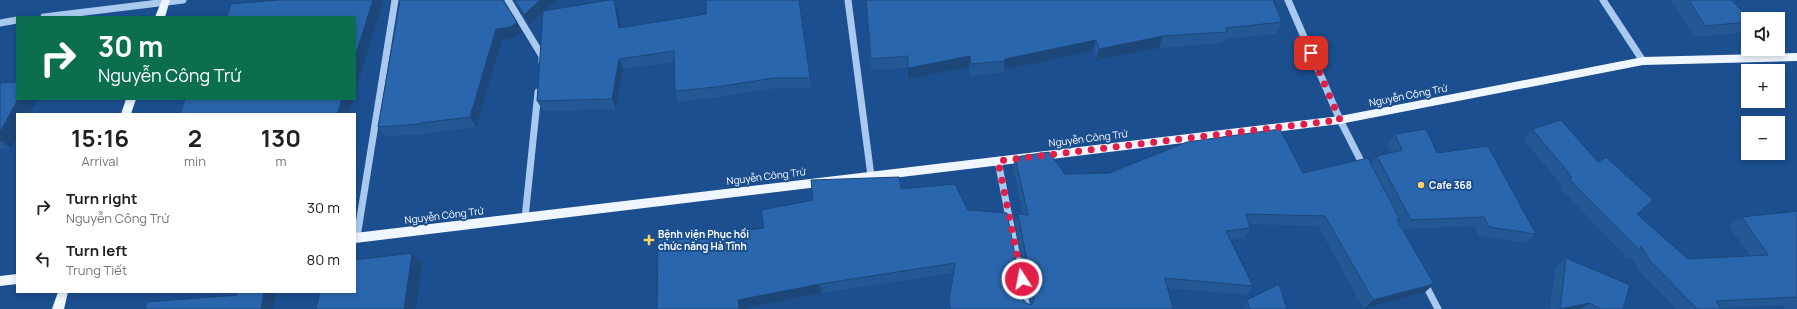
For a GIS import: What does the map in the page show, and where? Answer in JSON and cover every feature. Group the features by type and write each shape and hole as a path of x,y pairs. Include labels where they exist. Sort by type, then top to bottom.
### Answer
{"main road":[{"path":"160,16 166,1"},
{"name":"Nguyễn Công Trứ","path":"356,238 1340,120 1643,61 1797,58"},
{"path":"126,113 131,100"},
{"path":"0,281 16,279"},
{"path":"58,309 63,293"}],"street":[{"path":"52,16 182,0"},
{"path":"356,238 395,0"},
{"path":"508,0 542,56 541,72"},
{"path":"848,0 871,176"},
{"path":"1288,0 1340,120 1369,176"},
{"path":"1603,0 1643,61"},
{"path":"0,22 16,20"},
{"path":"525,218 539,87"},
{"path":"998,161 1027,309"},
{"path":"1419,273 1438,309"}],"building":[{"path":"278,0 373,0 356,54 356,16 227,16 231,4"},
{"path":"400,0 503,0 517,22 511,27 496,29 470,117 420,124 378,127"},
{"path":"515,0 540,0 524,15"},
{"path":"614,0 619,28 706,14 706,0 799,0 810,78 774,78 716,87 675,91 674,51 619,59 612,99 537,101 543,11"},
{"path":"866,0 1273,0 1282,22 1226,28 1227,32 1163,36 1099,49 1096,40 1005,59 1005,61 971,64 970,56 908,68 908,56 871,59"},
{"path":"1689,0 1732,0 1742,12 1741,23 1705,26"},
{"path":"16,82 16,100 17,100 0,132 0,83"},
{"path":"185,100 342,100 337,113 180,113"},
{"path":"1561,120 1598,162 1606,157 1653,200 1637,214 1688,259 1768,255 1742,217 1797,211 1797,298 1716,301 1721,309 1697,309 1651,262 1641,246 1640,251 1569,179 1572,177 1532,129"},
{"path":"1280,129 1303,173 1368,158 1400,220 1397,220 1434,284 1373,300 1325,216 1246,214 1250,228 1226,231 1253,286 1165,278 1173,309 950,309 949,302 955,263 820,284 738,300 739,309 657,309 658,239 764,228 761,210 813,200 811,180 899,177 901,189 955,184 968,210 1007,213 1024,301 1030,305 1033,303 1034,299 1018,214 1028,215 1015,157 1049,152 1065,174 1109,173 1187,142"},
{"path":"1426,129 1437,153 1488,146 1536,234 1489,227 1484,217 1411,220 1377,156 1402,150 1395,134"},
{"path":"412,253 404,309 316,309 320,293 356,293 356,260"},
{"path":"1566,258 1630,285 1623,309 1601,309 1589,303 1560,309"},
{"path":"1279,284 1287,309 1250,309 1247,300"},
{"path":"237,293 264,293 261,309 145,309 147,302 237,295"}],"place":[{"name":"Cafe 368","path":"1421,185"},
{"name":"Bệnh viện Phục hồi chức năng Hà Tĩnh","path":"649,240"}],"route":[{"path":"1022,279 998,161 1340,120 1311,53"}]}
